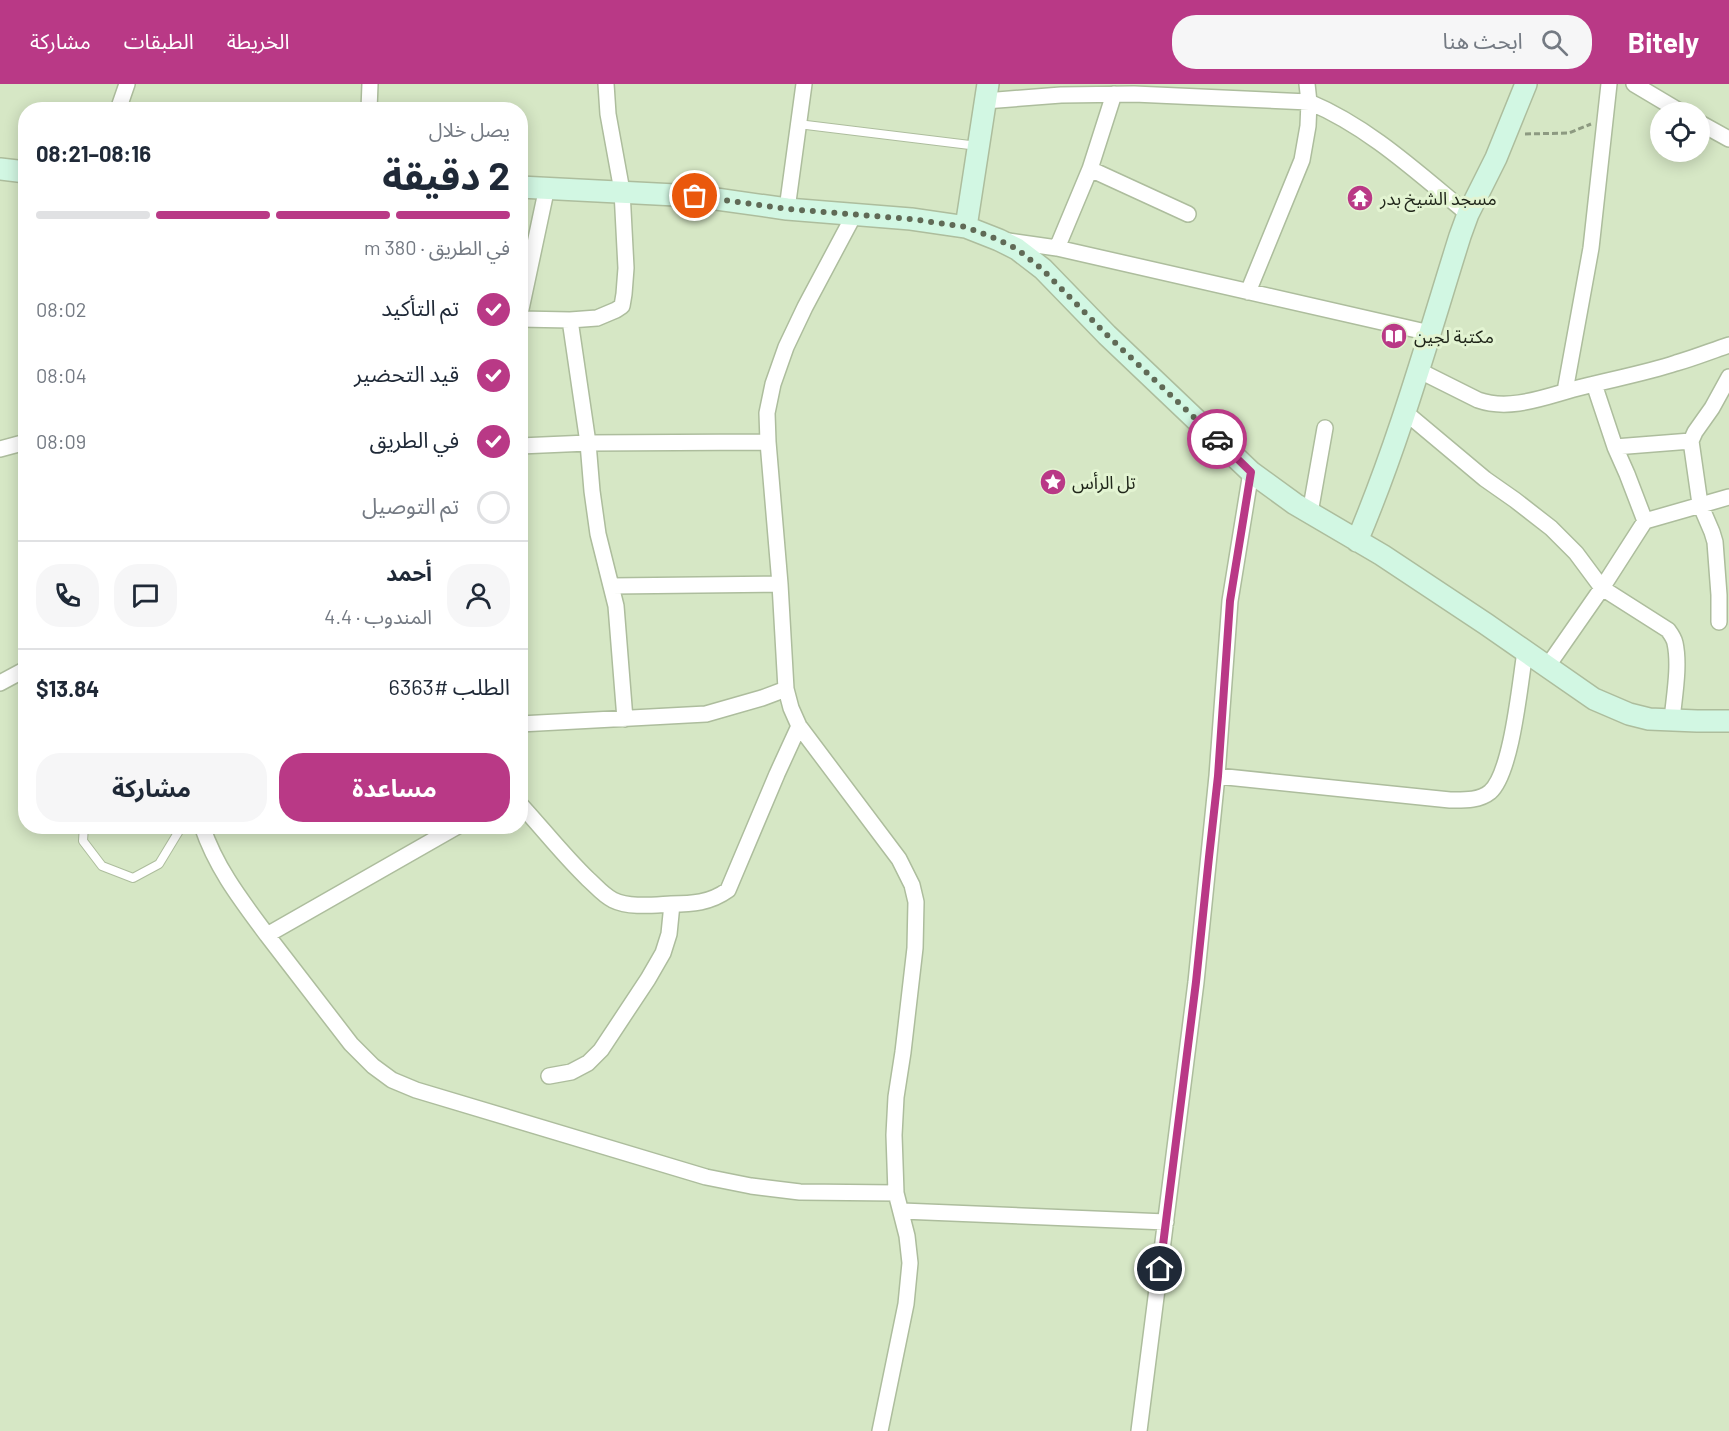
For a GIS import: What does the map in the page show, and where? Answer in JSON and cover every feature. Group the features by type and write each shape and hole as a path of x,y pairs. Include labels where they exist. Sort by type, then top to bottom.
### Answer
{"street":[{"path":"120,102 126,84"},
{"path":"369,84 369,102"},
{"path":"528,319 597,318 622,306 626,268 622,191 608,114 606,84"},
{"path":"787,209 804,84"},
{"path":"1248,292 1302,160 1307,134 1309,102 1307,84"},
{"path":"1357,541 1405,412 1468,214 1496,158 1526,84"},
{"path":"1565,391 1591,248 1609,84"},
{"path":"1634,84 1656,89 1670,102"},
{"path":"966,227 986,92 1060,90 1114,94 1133,89 1309,102 1349,122 1400,159 1468,214"},
{"path":"1057,248 1089,169 1114,94"},
{"path":"1710,129 1729,139"},
{"path":"0,169 18,171"},
{"path":"1089,169 1188,214"},
{"path":"528,187 695,196 787,209 911,219 966,227 999,240 1017,249 1042,269 1107,335 1251,472 1310,513 1486,624 1594,699 1629,714 1649,719 1729,721"},
{"path":"528,276 547,187"},
{"path":"854,215 786,347 773,384 767,413 786,689 799,726 899,859 912,885 916,902 915,948 896,1097 894,1135 896,1193 902,1211 910,1263 906,1304 880,1431"},
{"path":"999,240 1057,248 1430,333"},
{"path":"570,320 588,443 598,534 612,586 619,631 625,719"},
{"path":"1418,370 1466,395 1487,403 1505,404 1533,401 1676,364 1729,345"},
{"path":"1719,622 1724,595 1714,538 1700,504 1691,441 1729,377"},
{"path":"1594,384 1615,447 1645,521"},
{"path":"1405,412 1485,479 1551,528 1576,553 1602,588 1668,630 1676,644 1672,720"},
{"path":"1310,513 1325,428"},
{"path":"1615,447 1691,441"},
{"path":"528,447 588,443 768,442"},
{"path":"0,449 18,444"},
{"path":"1139,1431 1196,982 1218,776 1230,601 1251,472"},
{"path":"1547,668 1645,521 1729,497"},
{"path":"612,586 780,584"},
{"path":"1218,776 1450,800 1466,801 1481,797 1490,792 1497,783 1506,762 1525,652"},
{"path":"0,683 18,673"},
{"path":"528,724 706,714 786,689"},
{"path":"528,813 581,872 612,900 631,904 701,903 718,897 728,890 799,726"},
{"path":"204,834 209,849 230,884 267,935 351,1044 373,1066 392,1080 706,1177 800,1192 896,1193"},
{"path":"267,935 444,834"},
{"path":"549,1076 571,1072 588,1063 601,1050 663,953 669,934 672,904"},
{"path":"902,1211 1166,1222"}],"lane":[{"path":"798,124 978,146"},
{"path":"84,834 84,841 102,866 133,878 159,864 177,834"}],"path":[{"path":"1506,135 1569,133 1604,118"}],"way so far":[{"path":"695,196 787,209 911,219 966,227 999,240 1030,258 1217,439"}],"place":[{"name":"مسجد الشيخ بدر","path":"1360,198"},
{"name":"مكتبة لجين","path":"1394,336"},
{"name":"تل الرأس","path":"1053,482"}],"route":[{"path":"1160,1269 1196,982 1218,776 1230,601 1251,472 1217,439"}]}
